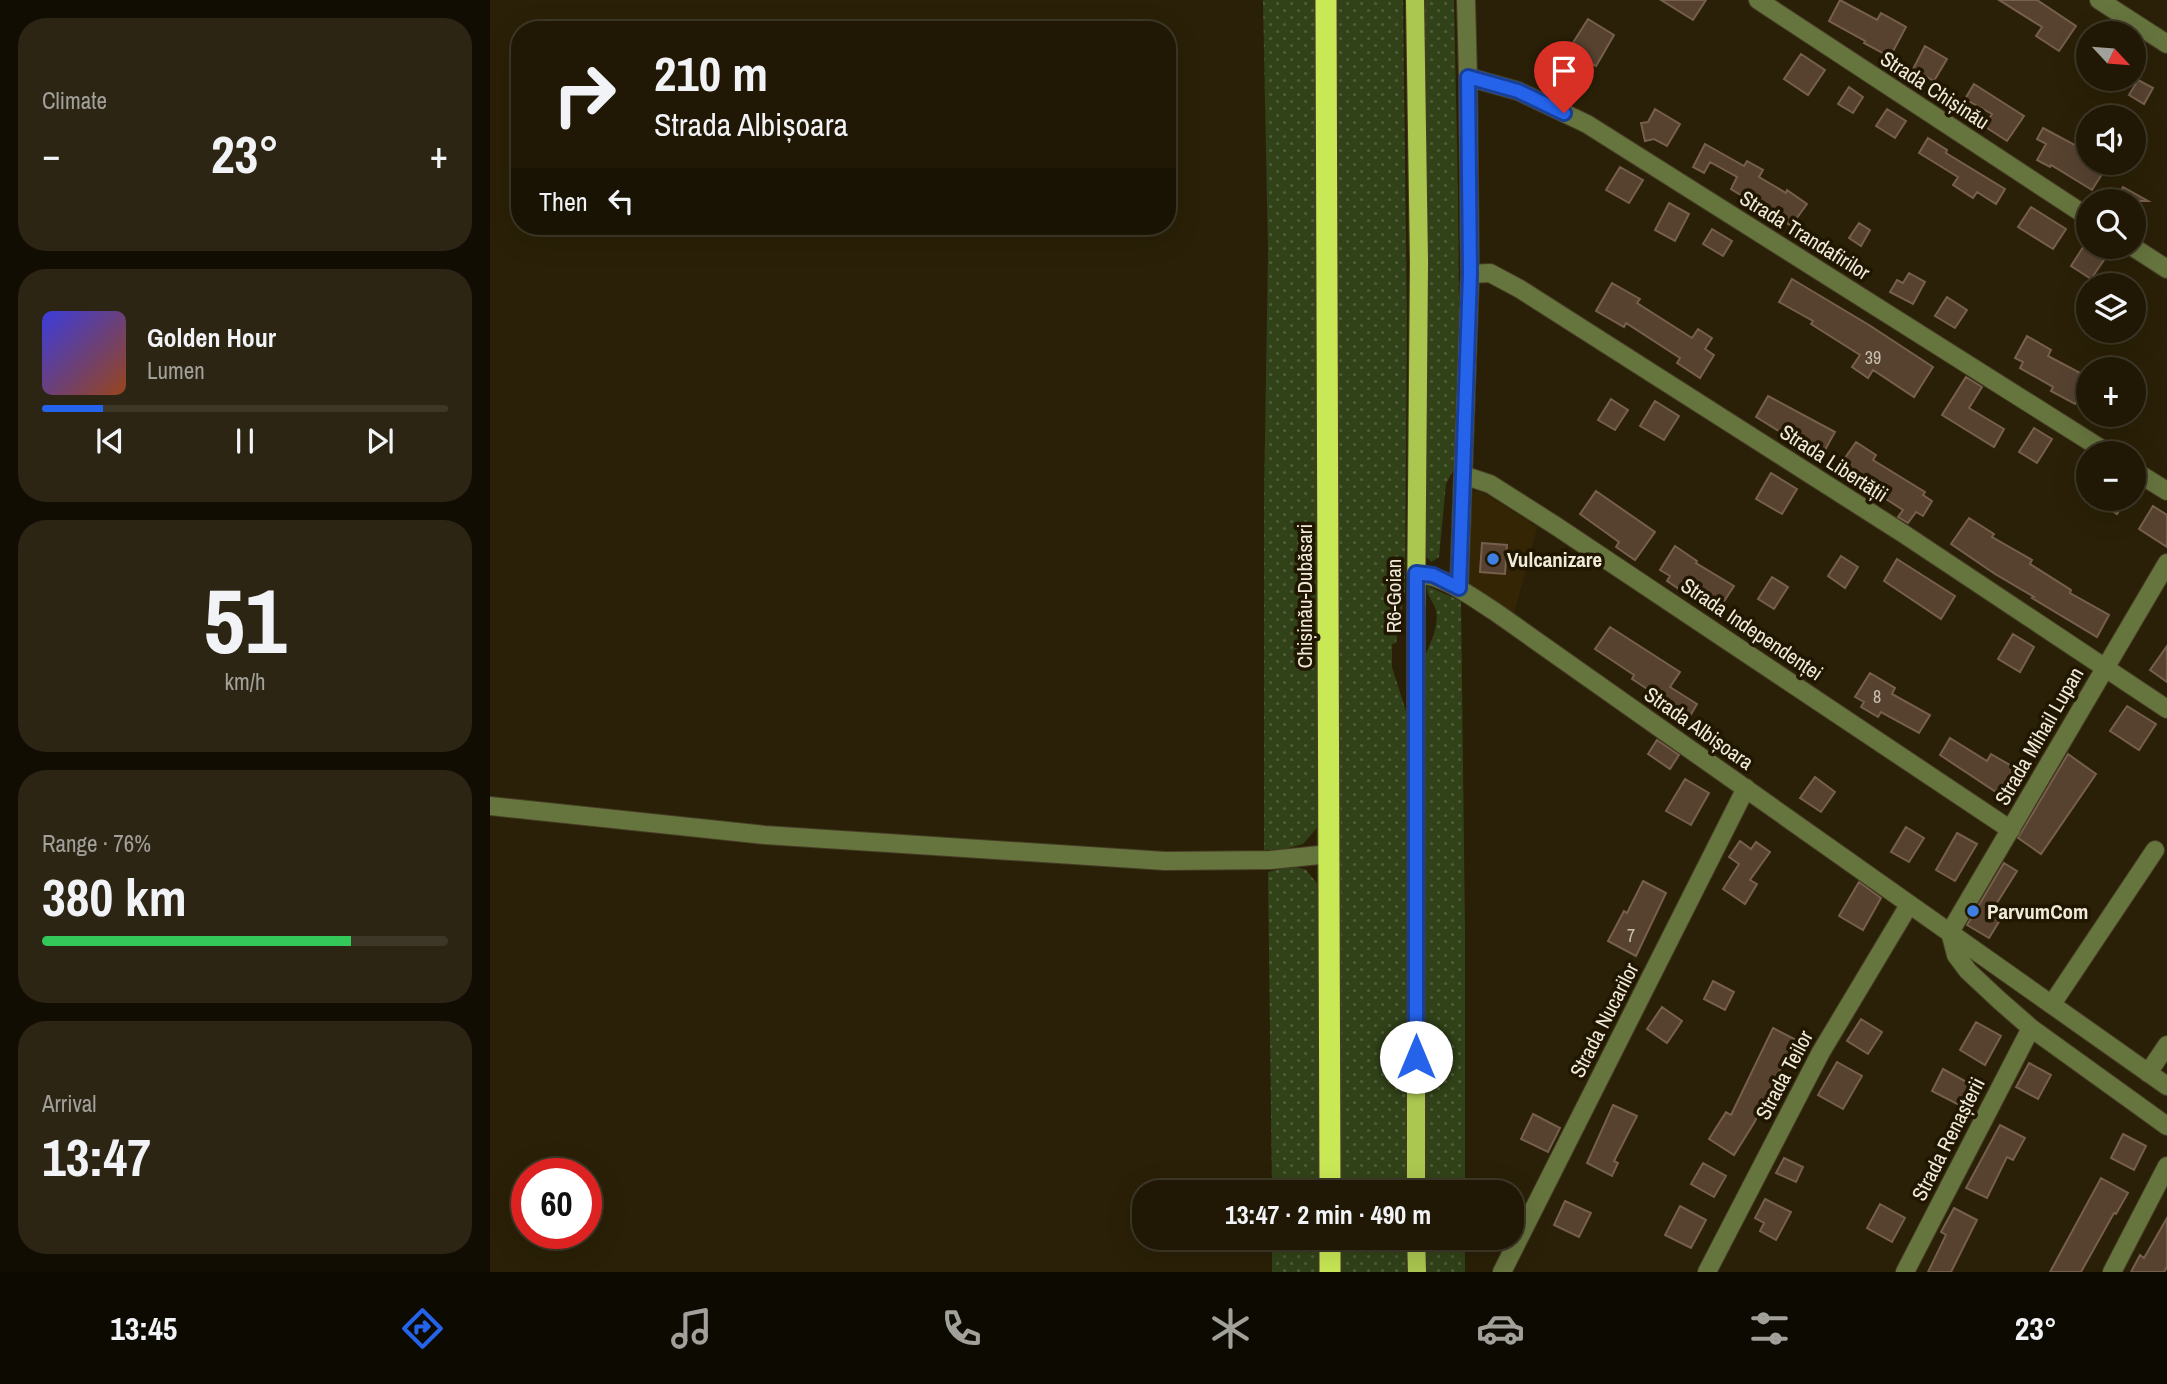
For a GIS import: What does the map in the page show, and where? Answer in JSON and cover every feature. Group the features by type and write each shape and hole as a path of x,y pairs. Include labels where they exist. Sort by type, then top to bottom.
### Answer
{"highway":[{"name":"Chișinău-Dubăsari","path":"1326,0 1330,1180"},
{"path":"1330,1250 1330,1272"}],"main road":[{"name":"R6-Goian","path":"1415,0 1419,262 1416,1180"},
{"path":"1416,1250 1416,1272"}],"street":[{"path":"1459,588 1470,274 1466,0"},
{"name":"Strada Chișinău","path":"1758,0 2076,209"},
{"path":"2099,0 2167,44"},
{"name":"Strada Trandafirilor","path":"1468,77 1518,91 1587,124 2089,441"},
{"path":"2146,255 2167,269"},
{"name":"Strada Libertății","path":"1470,274 1490,274 1520,289 1892,527 2167,709"},
{"name":"Strada Independenței","path":"1463,475 1490,484 1556,526 2011,830"},
{"path":"2146,478 2167,491"},
{"name":"Strada Mihail Lupan","path":"1951,932 2167,563"},
{"name":"Strada Albișoara","path":"1416,573 1433,575 1459,588 2167,1086"},
{"name":"Strada Nucarilor","path":"1502,1272 1746,788"},
{"path":"490,806 765,835 1152,860 1271,860 1329,854"},
{"path":"2052,1004 2155,850"},
{"name":"Strada Teilor","path":"1707,1272 1821,1052 1909,905"},
{"path":"1951,932 1955,954 1968,971 2031,1028 2167,1126"},
{"name":"Strada Renașterii","path":"1905,1272 2031,1028"},
{"path":"2148,1073 2167,1045"},
{"path":"2112,1272 2167,1166"}],"shaded area":[{"path":"1479,490 1537,527 1514,614 1465,580 1470,494"}],"green space":[{"path":"1263,0 1319,0 1322,822 1303,844 1285,849 1264,850 1264,500 1268,252"},
{"path":"1335,0 1403,0 1407,320 1405,590 1396,643 1392,644 1392,667 1408,718 1410,1180 1338,1180"},
{"path":"1421,0 1454,0 1458,196 1460,457 1446,484 1439,557 1431,562 1425,555"},
{"path":"1427,586 1461,601 1465,1180 1423,1180 1424,659 1437,620 1435,607"},
{"path":"1293,866 1306,870 1320,887 1322,1180 1272,1180 1268,872"},
{"path":"1272,1250 1322,1250 1322,1272 1272,1272"},
{"path":"1338,1250 1410,1250 1410,1272 1339,1272"},
{"path":"1423,1250 1465,1250 1465,1272 1423,1272"}],"building":[{"path":"1661,0 1706,0 1693,20"},
{"path":"1840,0 1877,20 1881,13 1906,27 1890,57 1829,21"},
{"path":"1999,0 2037,0 2076,26 2059,51 2036,36 2042,27"},
{"path":"1588,19 1614,35 1596,66 1569,49"},
{"path":"1925,46 1947,59 1934,81 1913,69"},
{"path":"1801,54 1825,70 1808,95 1784,79"},
{"path":"1974,84 2024,116 2007,141 1984,126 1992,114 1965,99"},
{"path":"2146,84 2153,88 2144,104 2129,95 2131,91 2146,91"},
{"path":"1849,87 1863,97 1853,113 1838,104"},
{"path":"1655,109 1680,124 1667,146 1654,139 1645,141 1641,123 1648,122"},
{"path":"1887,109 1906,121 1895,138 1876,126"},
{"path":"2043,128 2076,146 2076,175 2101,175 2093,189 2037,160 2046,144 2037,139"},
{"path":"1928,138 1947,150 1946,153 2005,189 1996,204 1977,192 1973,198 1953,185 1958,177 1919,153"},
{"path":"1705,144 1744,166 1747,161 1763,170 1759,177 1786,193 1787,190 1807,204 1791,226 1731,189 1737,177 1710,162 1704,173 1693,167"},
{"path":"1620,167 1643,180 1629,203 1606,190"},
{"path":"1669,203 1689,214 1675,241 1655,230"},
{"path":"2031,207 2066,229 2053,249 2018,227"},
{"path":"1859,223 1870,230 1861,246 1849,238"},
{"path":"1712,229 1732,241 1723,256 1703,244"},
{"path":"2076,258 2105,259 2095,273 2082,273 2071,266"},
{"path":"1909,273 1925,282 1913,304 1890,292 1897,280 1903,283"},
{"path":"1792,279 1933,367 1914,397 1873,370 1868,378 1852,367 1860,355 1811,324 1813,321 1779,302"},
{"path":"1612,283 1640,299 1637,303 1692,338 1698,329 1712,338 1705,349 1714,355 1700,378 1677,363 1680,358 1626,323 1624,327 1596,311"},
{"path":"1947,297 1967,310 1955,328 1935,316"},
{"path":"2027,336 2051,350 2048,356 2076,371 2075,404 2051,391 2053,387 2020,368 2023,362 2015,358"},
{"path":"1966,377 1982,387 1969,408 2004,429 1994,447 1942,415"},
{"path":"1768,396 1835,432 1821,457 1756,417"},
{"path":"1611,399 1628,410 1615,430 1598,420"},
{"path":"1655,401 1679,416 1664,440 1640,426"},
{"path":"2034,428 2052,439 2037,463 2019,452"},
{"path":"1856,442 1876,455 1873,460 1925,492 1923,495 1932,501 1923,516 1916,512 1908,523 1898,517 1903,510 1838,468"},
{"path":"1771,473 1797,489 1782,514 1756,499"},
{"path":"1596,491 1655,532 1635,560 1616,547 1619,542 1580,514"},
{"path":"2153,506 2167,515 2167,547 2139,529"},
{"path":"1969,518 1994,534 1992,537 2032,560 2030,564 2071,590 2070,593 2109,615 2097,637 1951,544"},
{"name":"Vulcanizare","path":"1482,543 1507,545 1505,574 1480,572"},
{"path":"1675,546 1697,561 1696,563 1734,586 1721,606 1683,583 1679,589 1667,581 1670,576 1660,570"},
{"path":"1841,556 1858,567 1845,588 1828,576"},
{"path":"1897,559 1955,596 1941,619 1884,581"},
{"path":"1772,577 1788,587 1774,609 1758,599"},
{"path":"1610,627 1680,672 1670,687 1697,704 1687,721 1667,709 1670,704 1632,679 1634,675 1595,649"},
{"path":"2013,634 2034,647 2020,672 1998,659"},
{"path":"2167,646 2167,682 2150,670"},
{"path":"1870,673 1895,688 1892,694 1930,715 1919,733 1881,712 1878,717 1861,707 1864,702 1855,697"},
{"path":"2127,706 2156,724 2139,750 2110,731"},
{"path":"1950,738 1987,761 1991,754 2015,768 1999,794 1940,755"},
{"path":"1657,740 1679,755 1670,769 1648,754"},
{"path":"2068,754 2096,774 2041,854 2018,838"},
{"path":"1815,777 1835,792 1821,812 1800,798"},
{"path":"1685,779 1709,793 1691,825 1666,811"},
{"path":"1906,827 1924,838 1909,862 1891,852"},
{"path":"1957,833 1977,844 1955,881 1936,870"},
{"path":"1740,841 1751,849 1756,842 1770,852 1750,880 1757,884 1745,904 1723,889 1739,864 1729,857"},
{"path":"2004,863 2017,871 1995,906 2005,912 1989,938 1967,925"},
{"path":"1643,881 1666,893 1636,956 1608,941 1624,911 1627,913"},
{"path":"1859,882 1881,898 1863,930 1839,916"},
{"path":"1713,981 1734,992 1725,1010 1704,999"},
{"path":"1662,1007 1682,1021 1667,1043 1647,1029"},
{"path":"1861,1019 1882,1032 1868,1054 1847,1041"},
{"path":"1976,1022 2001,1036 1985,1065 1960,1050"},
{"path":"1773,1028 1798,1041 1734,1155 1709,1139 1726,1112 1731,1115"},
{"path":"1837,1062 1862,1076 1843,1109 1818,1095"},
{"path":"2029,1063 2051,1075 2038,1099 2016,1087"},
{"path":"1943,1069 1972,1085 1961,1106 1932,1091"},
{"path":"1613,1105 1637,1116 1614,1161 1618,1163 1612,1176 1587,1163"},
{"path":"1533,1114 1560,1128 1548,1152 1521,1139"},
{"path":"2000,1125 2025,1138 2013,1160 2007,1157 1987,1198 1966,1188"},
{"path":"2123,1134 2146,1146 2134,1170 2111,1158"},
{"path":"1784,1158 1803,1167 1796,1182 1776,1173"},
{"path":"1703,1163 1726,1176 1714,1197 1691,1184"},
{"path":"2101,1178 2128,1193 2081,1272 2050,1272"},
{"path":"1765,1199 1791,1212 1776,1240 1760,1231 1764,1223 1755,1218"},
{"path":"1565,1201 1591,1213 1579,1237 1554,1225"},
{"path":"1880,1204 1905,1218 1892,1242 1867,1228"},
{"path":"1680,1206 1706,1220 1691,1248 1665,1235"},
{"path":"1954,1208 1977,1220 1951,1272 1928,1272 1946,1235 1941,1232"},
{"path":"2167,1218 2167,1267 2164,1272 2131,1272 2140,1255 2144,1258"}],"place":[{"name":"Vulcanizare","path":"1493,559"},
{"name":"ParvumCom","path":"1973,911"}],"route":[{"path":"1416,1057 1416,573 1433,575 1459,588 1470,274 1468,77 1518,91 1564,113"}]}
